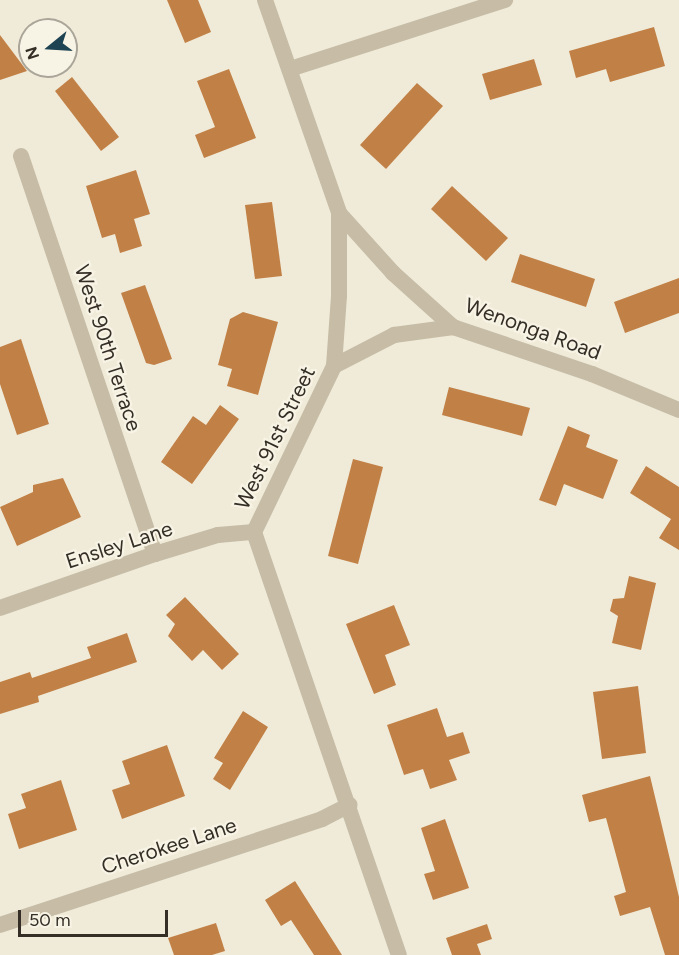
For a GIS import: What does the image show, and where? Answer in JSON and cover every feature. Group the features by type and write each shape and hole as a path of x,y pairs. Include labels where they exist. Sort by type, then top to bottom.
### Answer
{"street":[{"name":"West 91st Street","path":"265,0 339,213 339,297 334,366 254,532 350,805 399,955"},
{"path":"290,69 505,0"},
{"name":"West 90th Terrace","path":"21,156 155,554"},
{"name":"Wenonga Road","path":"339,213 393,273 453,327 592,374 679,410"},
{"path":"334,366 394,335 453,327"},
{"name":"Ensley Lane","path":"0,608 155,554 218,536 254,532"},
{"name":"Cherokee Lane","path":"0,925 322,819 350,805"}],"building":[{"path":"167,0 198,0 211,32 185,43"},
{"path":"654,27 665,66 610,82 606,69 576,78 569,51"},
{"path":"0,35 18,59 18,74 0,80"},
{"path":"534,59 542,85 490,100 482,74"},
{"path":"229,69 256,138 204,158 195,135 215,127 197,81"},
{"path":"73,78 119,137 101,151 55,91"},
{"path":"417,83 443,106 386,169 360,145"},
{"path":"136,170 150,214 134,219 142,246 120,253 115,234 102,238 86,186"},
{"path":"452,186 508,238 486,261 431,209"},
{"path":"272,202 282,276 255,279 245,205"},
{"path":"520,254 595,279 586,307 511,282"},
{"path":"679,278 679,313 625,333 614,302"},
{"path":"145,285 172,359 154,365 146,363 121,293"},
{"path":"243,312 278,322 258,395 227,386 232,369 218,365 230,319"},
{"path":"21,339 49,424 17,435 0,384 0,347"},
{"path":"449,387 530,408 522,436 442,415"},
{"path":"220,405 239,419 192,484 161,462 193,416 206,425"},
{"path":"568,426 590,435 586,447 618,460 603,499 564,484 556,506 539,500"},
{"path":"353,459 383,467 358,564 328,556"},
{"path":"646,466 679,487 679,550 659,538 671,519 630,493"},
{"path":"63,478 81,517 17,546 0,507 33,492 33,485"},
{"path":"629,576 656,583 641,650 612,643 618,616 610,611 613,599 624,598"},
{"path":"185,597 239,654 222,670 203,650 192,661 168,636 175,624 166,615"},
{"path":"394,605 410,645 385,655 396,685 374,694 346,624"},
{"path":"127,633 137,662 38,696 39,702 0,714 0,682 30,672 32,678 91,658 87,647"},
{"path":"638,686 646,753 602,759 593,692"},
{"path":"437,708 447,737 463,732 470,753 449,760 457,780 430,789 423,769 404,775 387,725"},
{"path":"243,711 268,727 230,790 213,779 223,763 214,758"},
{"path":"167,745 185,796 122,819 112,790 130,784 122,761"},
{"path":"650,776 679,897 679,955 665,955 650,907 620,916 614,896 626,892 606,818 589,822 582,795"},
{"path":"61,780 77,830 19,849 8,814 26,808 21,794"},
{"path":"445,819 469,888 433,900 424,874 435,871 421,828"},
{"path":"295,881 342,955 314,955 291,920 281,926 265,900"},
{"path":"216,923 225,951 212,955 174,955 168,938"},
{"path":"487,924 492,939 477,944 481,955 452,955 446,938"}]}
